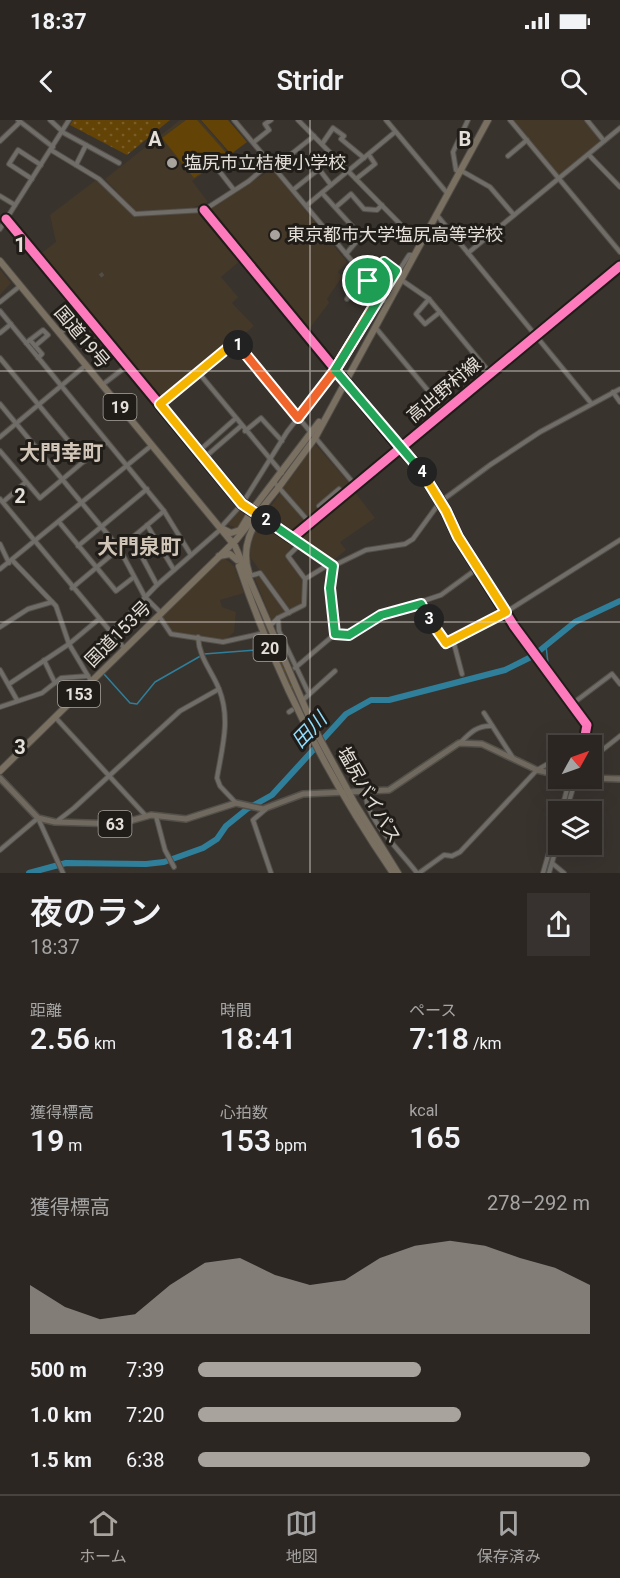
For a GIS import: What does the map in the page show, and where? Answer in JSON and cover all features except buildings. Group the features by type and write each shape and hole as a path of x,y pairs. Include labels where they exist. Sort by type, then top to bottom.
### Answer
{"highway":[{"path":"232,543 313,436 488,120"},
{"name":"国道19号","path":"0,261 232,543"},
{"path":"232,543 240,530 256,513"},
{"path":"256,513 248,541 246,561 268,624"},
{"path":"221,527 231,533 240,530"},
{"name":"国道153号","path":"0,771 55,717 89,679 124,649 232,543"},
{"name":"塩尻バイパス","path":"232,543 264,633 308,734 320,756 398,873"},
{"name":"塩尻バイパス","path":"232,543 314,728 346,794 393,873"},
{"path":"218,557 230,554 237,560"}],"main road":[{"name":"63","path":"38,818 55,822 119,824 156,815 186,819 236,803 259,809 303,794 346,794 389,790 459,743"},
{"path":"459,743 482,744 537,770 548,773"},
{"path":"602,778 620,779"},
{"path":"1,781 38,818"}],"street":[{"path":"50,120 62,132 119,163"},
{"path":"0,229 69,120"},
{"path":"234,120 387,303"},
{"path":"254,142 269,130 265,124 271,120"},
{"path":"298,120 421,242"},
{"path":"386,120 447,193"},
{"path":"468,120 453,152 456,170 490,187 514,215"},
{"path":"510,120 620,252"},
{"path":"587,120 604,141"},
{"path":"0,141 19,121 52,149 99,179 135,214 204,210 271,162"},
{"path":"468,253 620,128"},
{"path":"322,144 333,129 344,136 341,140 364,159"},
{"path":"307,205 395,132"},
{"path":"275,167 314,136"},
{"path":"508,156 527,140"},
{"path":"76,165 86,145"},
{"path":"32,179 9,164 18,150 41,165"},
{"path":"356,180 375,164 369,155"},
{"path":"589,155 620,187"},
{"path":"293,190 319,169 331,185"},
{"path":"220,172 234,190"},
{"path":"322,193 361,236 346,254"},
{"path":"336,207 351,194 364,209 377,210 382,205"},
{"path":"0,196 15,205"},
{"path":"204,210 400,448 419,467 451,526 506,612 538,659 574,703 587,725 585,735"},
{"path":"436,214 591,404"},
{"path":"6,219 242,504 331,565"},
{"path":"111,633 157,585 221,527 242,504 282,441 335,370 396,271 409,255 414,255"},
{"path":"368,281 384,262 396,271"},
{"name":"高出野村線","path":"292,538 620,266"},
{"path":"347,299 362,273"},
{"path":"400,279 429,299 490,373"},
{"path":"0,302 20,286"},
{"path":"429,299 416,315 420,320 424,324 440,312"},
{"path":"60,334 82,310"},
{"path":"0,311 28,342 38,358 147,489 164,511 191,555"},
{"path":"0,333 11,324"},
{"path":"375,326 445,411"},
{"path":"28,342 43,330 48,335 35,346"},
{"path":"28,342 42,354 38,358"},
{"path":"160,404 235,342 355,485"},
{"path":"0,358 85,461"},
{"path":"0,437 86,365"},
{"path":"102,385 127,366"},
{"path":"198,372 269,460 284,475"},
{"path":"305,579 366,550 405,544 414,539 440,502 533,436 620,389"},
{"path":"613,392 620,402"},
{"path":"0,404 119,548 146,597 160,614 171,633 223,642 264,633"},
{"path":"245,431 261,418 282,441"},
{"path":"199,451 235,419"},
{"path":"204,458 241,426"},
{"path":"0,450 40,498 107,442"},
{"path":"0,568 11,562 152,445"},
{"path":"26,482 1,500 124,649"},
{"path":"277,484 310,523"},
{"path":"78,546 147,489"},
{"path":"72,588 164,511"},
{"path":"59,522 116,591 134,577"},
{"path":"147,525 174,570"},
{"path":"132,538 157,585"},
{"path":"421,604 446,643 506,612 620,540"},
{"path":"0,544 11,562 52,603 69,644 89,679"},
{"path":"268,624 304,604 305,579 288,556 300,544"},
{"path":"331,565 330,588 335,634"},
{"path":"295,668 335,634 349,635 381,615 421,604 441,595 478,568"},
{"path":"250,576 260,573 289,613"},
{"path":"0,627 23,611 52,603"},
{"path":"278,618 279,631 309,694"},
{"path":"9,684 69,644 99,619"},
{"path":"198,637 199,651 219,689 226,722 217,778 220,786 236,803"},
{"path":"453,640 462,674"},
{"path":"44,660 55,683"},
{"path":"0,670 16,700"},
{"path":"304,699 334,671"},
{"path":"574,703 612,674 620,684"},
{"path":"0,707 42,693 61,678 89,679"},
{"path":"55,822 74,808 180,711 219,689"},
{"path":"484,713 514,759"},
{"path":"55,717 146,816"},
{"path":"459,743 483,725 492,726"},
{"path":"602,750 620,736"},
{"path":"367,792 366,806 372,817 418,873 444,855 453,856 465,847 537,770 548,764"},
{"path":"267,808 253,820 271,873"},
{"path":"156,815 165,851 173,866"},
{"path":"0,850 38,818 62,872"},
{"path":"543,873 548,855"},
{"path":"549,873 554,855"},
{"path":"552,863 564,873"}],"shaded area":[{"path":"73,120 170,120 127,155 70,125"},
{"name":"塩尻市立桔梗小学校","path":"180,120 200,120 230,155 192,181 208,202 191,208 136,211 105,179"},
{"path":"186,120 197,120 228,155 194,178 162,138"},
{"path":"201,120 228,120 247,142 231,154"},
{"path":"513,120 584,120 601,141 559,176"},
{"name":"東京都市大学塩尻高等学校","path":"272,169 347,262 338,272 342,277 327,299 329,303 306,333 207,211"},
{"path":"96,180 135,217 204,212 242,259 221,277 238,297 232,303 254,326 161,401 39,255 56,242 50,215"},
{"path":"0,269 11,283 0,295"},
{"path":"315,444 350,484 311,520 283,488"},
{"path":"354,491 375,518 340,542 346,550 330,563 297,538"},
{"path":"281,492 307,522 291,536 263,517"},
{"path":"242,506 248,510 237,528 226,524"},
{"path":"261,519 294,542 287,554 304,581 303,602 290,611 250,557 252,537"},
{"path":"223,557 234,566 244,593 220,600 222,607 236,612 234,632 224,641 172,632 161,617"},
{"path":"254,576 263,578 287,613 272,622"},
{"path":"251,592 312,733 286,684"}],"waterway":[{"name":"田川","path":"29,873 66,863 146,864 164,862 203,848 217,839 226,826 247,809 272,795 346,714 371,700 389,700 505,670 533,656 575,622 620,601"},
{"path":"546,646 548,663 587,719"},
{"path":"104,674 130,703 137,704 155,682 204,654 256,650"},
{"path":"582,735 584,729"},
{"path":"566,801 569,789"},
{"path":"546,873 551,855"}],"tunnel":[{"path":"100,276 104,273"}],"cycle path":[{"path":"204,210 400,448 419,467 446,511 458,537 514,626 587,725 585,735"},
{"path":"6,219 242,504 292,538 620,266"}],"place":[{"name":"塩尻市立桔梗小学校","path":"172,163"},
{"name":"東京都市大学塩尻高等学校","path":"275,235"}],"district":[{"name":"大門幸町","path":"61,453"},
{"name":"大門泉町","path":"139,547"}],"route":[{"path":"368,281 380,296 368,316 335,370 298,418 235,342 160,404 242,504 328,565 333,566 330,588 334,606 335,634 349,635 381,615 421,604 446,643 506,612 451,526 446,511 419,467 400,448 335,370 396,271 384,262 368,281"}]}
